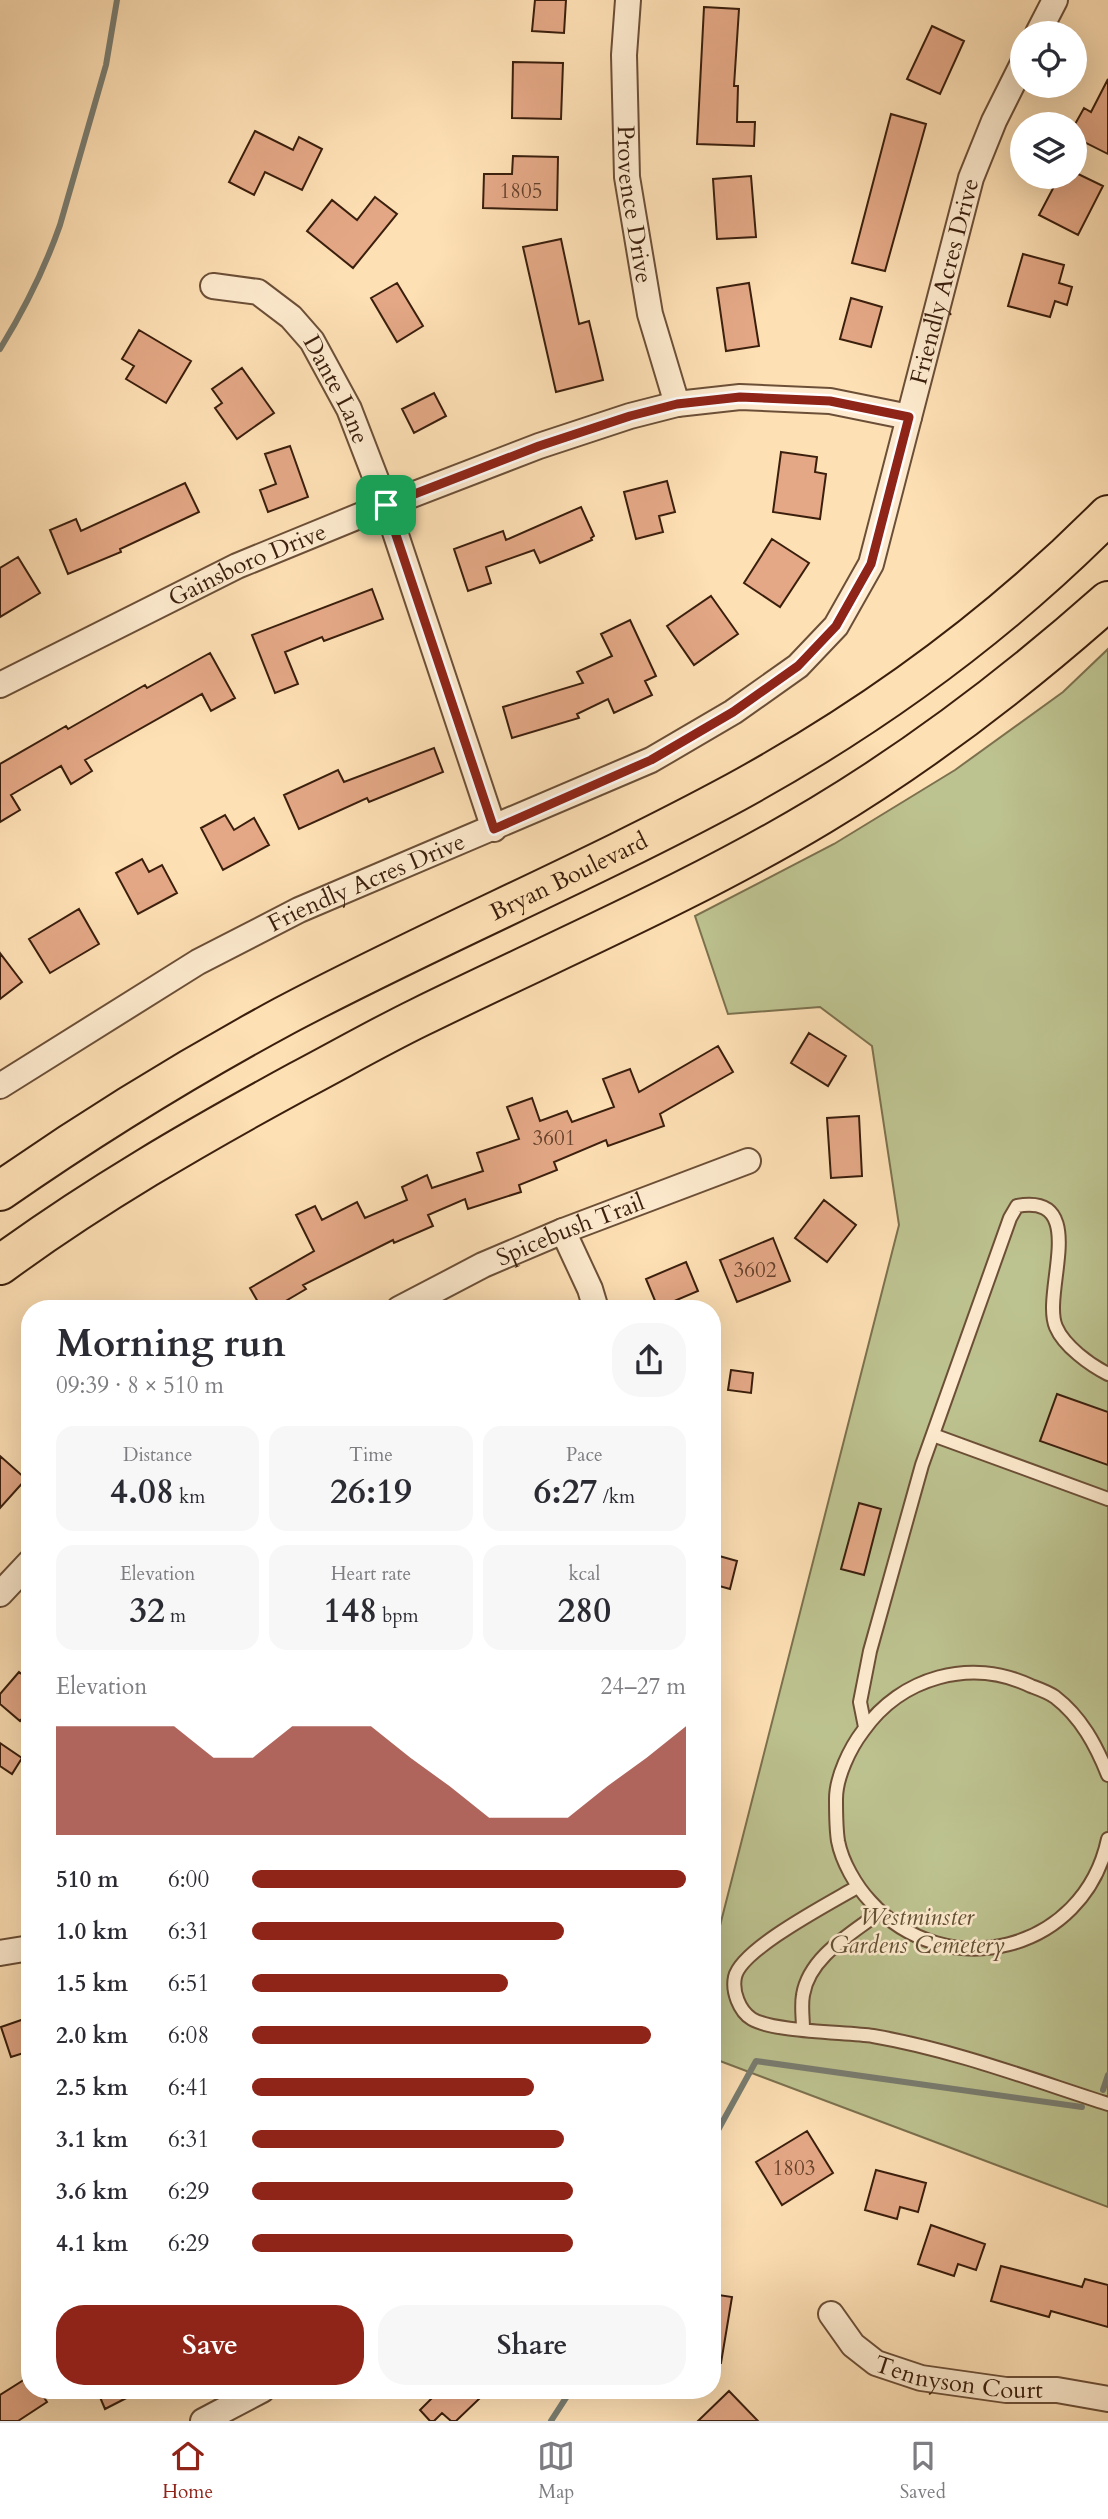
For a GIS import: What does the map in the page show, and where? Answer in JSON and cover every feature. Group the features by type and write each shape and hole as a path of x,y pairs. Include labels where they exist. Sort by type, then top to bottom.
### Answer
{"highway":[{"name":"Bryan Boulevard","path":"0,1191 116,1112 285,1016 609,858 794,759 880,703 973,634 1032,585 1108,515"},
{"path":"8,1262 73,1214 209,1130 416,1018 682,890 818,816 881,778 955,726 1054,649 1108,601"}],"street":[{"name":"Provence Drive","path":"628,0 624,55 627,177 650,314 677,404"},
{"path":"1044,21 1055,0"},
{"name":"Friendly Acres Drive","path":"0,1086 198,962 299,910 651,760 733,712 798,666 836,626 871,564 971,178 1010,89"},
{"name":"Dante Lane","path":"213,286 258,292 291,317 312,341 349,409 386,505 494,829"},
{"name":"Gainsboro Drive","path":"0,685 237,566 539,446 630,416 677,404 740,397 830,401 909,417"},
{"name":"Spicebush Trail","path":"416,1300 484,1265 563,1231 748,1161"},
{"path":"563,1231 593,1300"},
{"path":"0,1594 21,1572"},
{"path":"0,1953 21,1950"},
{"name":"Tennyson Court","path":"831,2315 853,2345 876,2362 921,2378 1006,2390 1057,2390 1108,2399"},
{"path":"202,2421 245,2399"}],"lane":[{"path":"865,1727 860,1702 870,1651 922,1465 1010,1217 1017,1206 1032,1203 1048,1210 1059,1229 1059,1254 1053,1295 1055,1326 1072,1348 1108,1374"},
{"path":"933,1434 1108,1499"},
{"path":"1108,1774 1088,1731 1054,1697 1011,1676 964,1672 917,1684 878,1710 849,1749 836,1795 838,1843 857,1887 886,1919 924,1941 966,1950 1010,1945 1050,1928 1082,1898 1104,1860 1108,1839"},
{"path":"857,1887 761,1945 739,1966 734,1979 737,2000 752,2019 770,2025 872,2036 953,2053 1108,2104"},
{"path":"803,2029 803,1995 811,1972 831,1949 880,1912"}],"green space":[{"name":"Westminster Gardens Cemetery","path":"1108,649 1108,2207 721,2061 721,1922 899,1225 872,1046 820,1007 728,1014 695,916 834,844 955,770 1063,692"}],"building":[{"path":"535,0 566,0 564,33 532,31"},
{"path":"704,7 739,9 734,86 738,86 737,122 755,122 754,146 697,144"},
{"path":"932,26 964,41 940,94 907,79"},
{"path":"513,62 563,63 561,119 512,118"},
{"path":"1108,79 1108,154 1087,144 1087,112 1082,112 1084,108 1091,112"},
{"path":"891,114 926,124 885,271 852,263"},
{"path":"255,131 293,150 299,137 322,149 302,190 265,172 254,195 229,182"},
{"path":"513,156 558,157 557,210 483,208 484,174 512,174"},
{"path":"751,176 756,237 717,239 713,179"},
{"path":"1087,178 1103,186 1078,235 1039,215 1053,189 1087,189"},
{"path":"375,197 397,214 353,268 307,231 332,200 357,220"},
{"path":"561,239 579,324 589,321 603,380 556,392 523,247"},
{"path":"1023,254 1064,265 1059,283 1072,287 1067,305 1055,301 1050,317 1008,306"},
{"path":"397,283 423,326 397,342 371,298"},
{"path":"749,283 759,346 726,351 717,288"},
{"path":"851,298 882,307 871,347 840,339"},
{"path":"139,330 191,361 166,403 126,379 134,366 122,359"},
{"path":"242,368 274,413 237,439 215,408 222,403 212,389"},
{"path":"434,393 446,416 414,433 402,409"},
{"path":"290,446 308,497 268,512 260,490 276,484 265,454"},
{"path":"781,452 817,457 815,472 826,474 820,519 773,512"},
{"path":"667,481 675,512 659,516 663,532 636,539 624,492"},
{"path":"185,483 199,512 120,549 121,552 68,574 50,530 76,519 81,531"},
{"path":"581,507 594,536 592,540 540,563 534,550 486,567 491,583 468,591 454,549 503,531 506,540"},
{"path":"772,539 809,563 780,607 744,583"},
{"path":"18,557 40,593 0,617 0,568"},
{"path":"372,589 383,619 324,641 322,637 285,652 298,684 275,693 252,635"},
{"path":"711,596 738,634 694,665 667,626"},
{"path":"630,620 656,676 645,681 652,695 614,713 608,699 577,714 579,718 512,738 503,707 583,683 577,672 612,656 601,634"},
{"path":"210,653 235,698 211,711 202,694 85,760 92,771 71,784 61,766 11,795 20,810 0,822 0,764 66,726 68,729 145,685 147,688"},
{"path":"434,748 443,772 369,802 367,798 299,829 284,795 338,770 344,782"},
{"path":"225,815 234,830 254,818 269,845 223,870 201,828"},
{"path":"142,859 149,872 162,865 177,893 138,914 116,873"},
{"path":"79,909 99,944 50,973 29,939"},
{"path":"0,953 22,982 0,999"},
{"path":"809,1033 846,1056 828,1086 791,1063"},
{"path":"718,1046 733,1072 660,1114 664,1126 608,1146 606,1140 554,1162 557,1170 519,1185 521,1192 468,1209 465,1199 428,1215 433,1226 394,1243 393,1240 303,1285 306,1289 287,1300 257,1300 250,1288 314,1251 296,1215 315,1206 322,1220 357,1202 365,1218 407,1200 402,1187 427,1175 432,1188 483,1171 477,1153 519,1139 507,1107 532,1098 540,1121 567,1111 572,1122 614,1107 603,1079 630,1069 639,1092"},
{"path":"859,1116 862,1176 831,1178 827,1118"},
{"path":"824,1200 856,1225 827,1262 795,1238"},
{"path":"773,1238 790,1281 737,1302 720,1260"},
{"path":"686,1262 698,1291 677,1300 655,1300 646,1279"},
{"path":"731,1370 753,1373 751,1393 728,1390"},
{"path":"1057,1394 1108,1412 1108,1465 1040,1441"},
{"path":"0,1456 21,1475 21,1485 0,1508"},
{"path":"859,1503 881,1509 864,1575 841,1569"},
{"path":"721,1557 737,1561 730,1589 721,1586"},
{"path":"19,1672 21,1674 20,1721 0,1704 0,1694"},
{"path":"0,1743 21,1760 12,1774 0,1766"},
{"path":"21,2020 21,2054 11,2057 1,2027"},
{"path":"807,2131 833,2173 782,2205 756,2162"},
{"path":"876,2170 926,2183 918,2212 900,2207 897,2219 865,2210"},
{"path":"931,2225 985,2244 976,2270 958,2264 954,2276 918,2264"},
{"path":"1001,2266 1082,2287 1085,2279 1108,2285 1108,2327 1051,2311 1049,2317 991,2301"},
{"path":"721,2295 732,2297 721,2363"},
{"path":"21,2382 21,2399 45,2399 47,2402 18,2421 0,2421 0,2395"},
{"path":"729,2391 758,2421 698,2421"},
{"path":"101,2399 124,2399 105,2409"},
{"path":"431,2399 479,2399 456,2421 451,2421 442,2413 434,2421 430,2421 420,2410"}],"waterway":[{"path":"0,349 33,288 60,225 106,65 117,0"},
{"path":"721,2125 756,2061 1082,2107"},
{"path":"1103,2090 1108,2075"},
{"path":"551,2421 565,2399"}],"route":[{"path":"740,397 830,401 909,417 871,564 836,626 798,666 733,712 651,760 494,829 386,505 539,446 630,416 677,404 740,397"}]}
